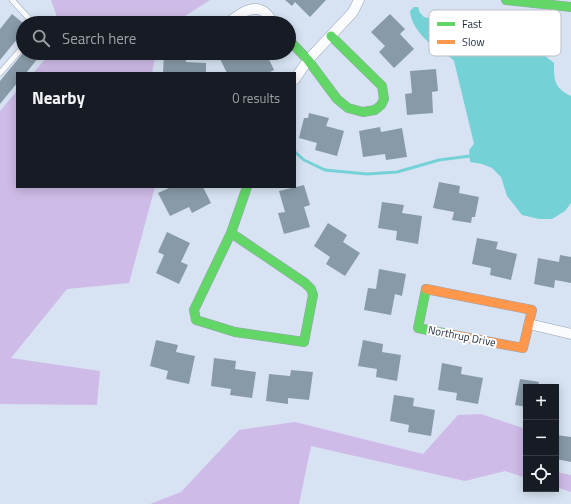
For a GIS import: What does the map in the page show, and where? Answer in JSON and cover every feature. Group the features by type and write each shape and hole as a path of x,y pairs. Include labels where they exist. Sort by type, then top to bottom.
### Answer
{"street":[{"path":"296,78 308,60 353,12 358,0"},
{"path":"506,0 568,4"},
{"path":"238,16 252,9 263,11 268,16"},
{"path":"296,47 308,60 337,99 348,108 363,112 375,110 381,105 384,99 382,86 331,36"},
{"path":"231,233 305,283 311,289 313,295 304,342 235,332 196,320 194,310 231,233 247,188"},
{"name":"Northrup Drive","path":"426,289 532,310 529,324 523,348 418,328 426,289"},
{"path":"529,324 571,334"}],"lane":[{"path":"12,0 27,16"},
{"path":"0,73 16,55"}],"shaded area":[{"path":"51,0 210,0 185,16 57,16"},
{"path":"414,7 418,7 420,13 424,17 429,18 429,43 416,28 410,11"},
{"path":"448,56 545,56 554,63 554,74 558,87 571,96 571,203 565,211 552,219 539,219 522,215 507,196 501,177 492,168 482,164 470,162 469,150 474,144 454,61"},
{"path":"45,60 155,60 152,72 34,72"},
{"path":"16,92 16,188 155,188 129,283 67,289 11,358 100,371 97,405 0,404 0,111"},
{"path":"481,414 523,428 523,477 505,471 465,481 311,446 299,504 150,504 181,492 239,430 295,422 423,454 458,415"},
{"path":"559,473 571,475 571,492 559,488"}],"building":[{"path":"285,0 326,0 310,17 295,2 292,6"},
{"path":"12,14 16,17 16,41 0,60 0,29"},
{"path":"390,14 405,29 400,34 414,49 394,68 379,52 385,46 371,32"},
{"path":"17,60 36,60 27,72 16,72 16,84 0,104 0,81"},
{"path":"164,60 186,60 186,62 206,63 206,72 163,72"},
{"path":"220,60 269,60 274,70 270,72 226,72"},
{"path":"436,69 438,91 432,92 433,113 407,115 405,94 412,93 410,71"},
{"path":"309,113 329,118 326,126 344,131 337,156 315,150 317,143 299,138 304,118 308,118"},
{"path":"380,127 381,132 402,128 407,157 386,160 385,154 363,157 359,131"},
{"path":"439,182 460,186 459,193 479,197 475,217 472,217 471,223 452,220 454,212 433,208"},
{"path":"304,185 310,205 304,207 310,227 284,234 278,213 285,212 279,191"},
{"path":"169,188 204,188 211,203 192,213 189,207 170,216 158,193"},
{"path":"382,202 404,205 402,213 422,216 418,244 396,240 397,231 378,228"},
{"path":"328,223 347,235 343,242 360,253 345,276 326,264 330,257 314,246"},
{"path":"167,232 190,243 181,262 188,265 179,284 156,273 164,255 158,252"},
{"path":"477,238 498,242 496,249 517,254 511,280 490,275 491,268 472,264"},
{"path":"560,255 571,257 571,283 555,280 554,288 534,284 538,258 559,262"},
{"path":"379,269 406,274 402,296 395,294 391,315 364,310 368,288 376,289"},
{"path":"156,340 178,345 176,352 195,356 189,384 166,379 168,371 150,366"},
{"path":"363,340 383,344 382,352 401,355 397,381 376,377 377,369 358,366"},
{"path":"214,358 236,361 235,369 256,372 252,398 230,395 231,389 211,386"},
{"path":"442,363 462,367 461,374 483,378 478,404 456,400 457,393 438,390"},
{"path":"291,370 313,372 309,400 288,398 288,404 266,401 269,374 290,376"},
{"path":"520,379 539,382 539,384 523,384 523,406 515,405"},
{"path":"394,395 414,398 413,406 435,410 431,436 408,432 409,425 390,421"},
{"path":"559,435 571,437 571,462 559,460"}],"waterway":[{"path":"296,153 304,160 325,170 367,174 397,172 439,160 470,156"}],"traffic: fast":[{"path":"506,0 571,7"},
{"path":"296,47 308,60 337,99 348,108 363,112 375,110 381,105 384,99 382,86 331,36"},
{"path":"231,233 247,188"},
{"path":"231,233 305,283 311,289 313,295 304,342 235,332 196,320 194,310 231,233"},
{"path":"426,289 418,328 453,335"}],"traffic: slow":[{"path":"426,289 532,310 523,348 453,335"}]}
